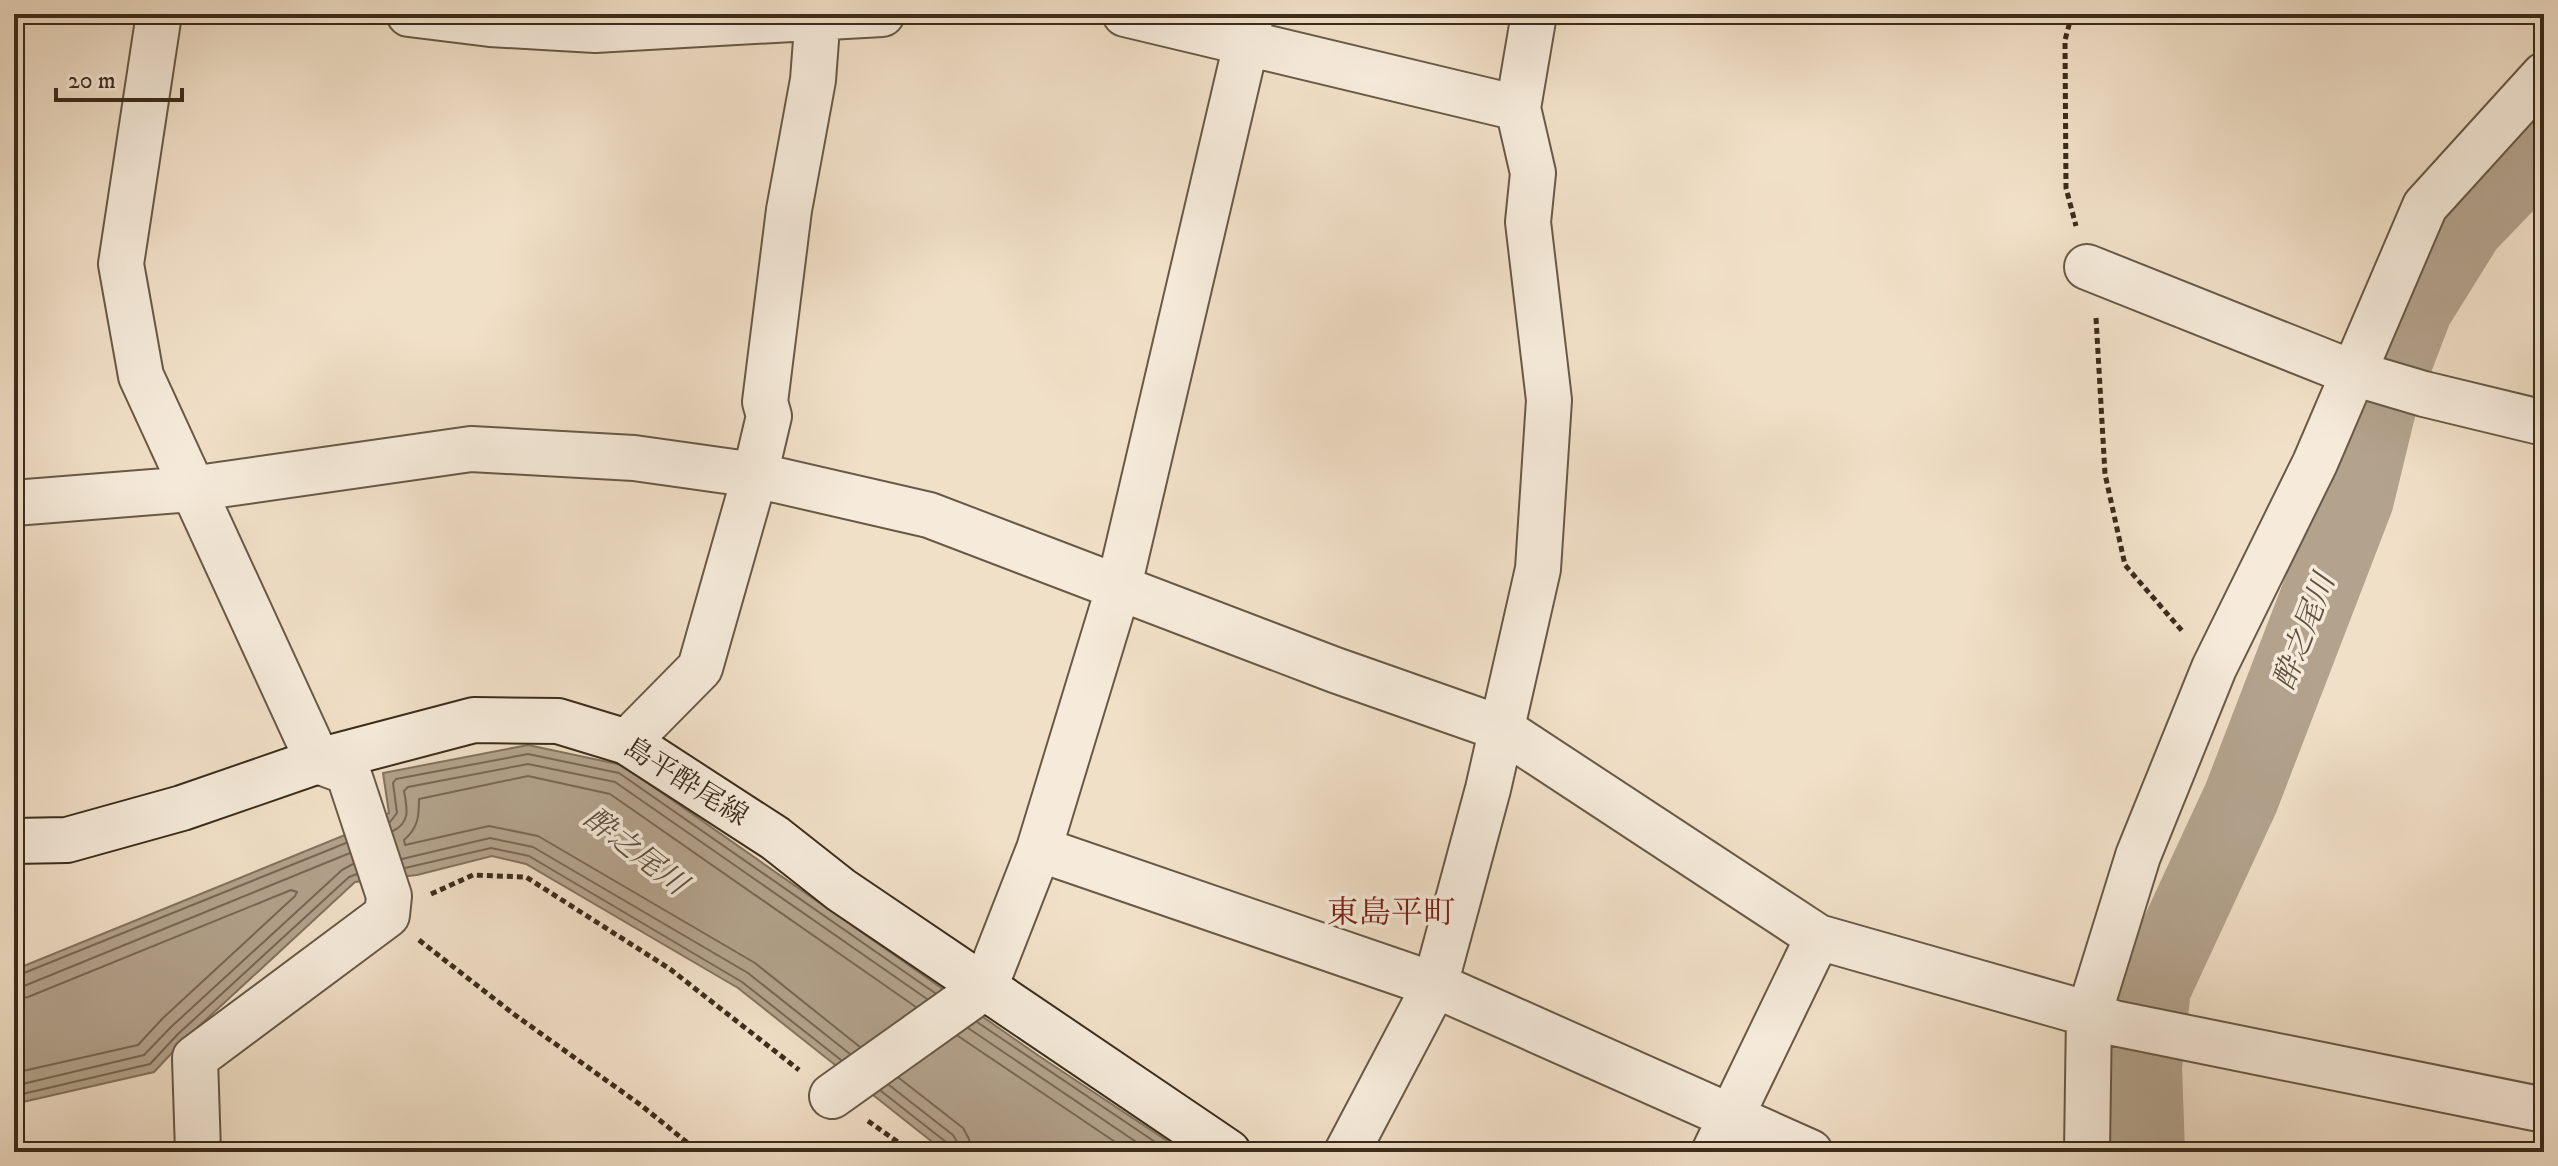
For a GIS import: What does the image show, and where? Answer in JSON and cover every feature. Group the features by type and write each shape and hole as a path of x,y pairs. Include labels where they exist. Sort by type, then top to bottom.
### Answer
{"street":[{"path":"159,14 121,264 141,376 191,489 333,766 388,906 195,1058 198,1152"},
{"path":"409,14 595,30 882,14"},
{"path":"1125,14 1248,29 1518,108"},
{"path":"1347,1152 1435,985 1488,789 1538,569 1549,400 1528,222 1533,173 1518,108 1534,14"},
{"path":"627,742 700,668 755,475 769,416 765,402 789,210 813,80 818,17"},
{"path":"832,1096 979,992 1039,849 1119,586 1248,29"},
{"path":"2087,1152 2102,1018 2138,856 2214,668 2315,463 2425,206 2544,75"},
{"path":"2087,267 2353,373 2544,423"},
{"path":"14,503 191,489 471,449 634,458 755,475 929,515 1335,670 1500,728 1818,937 2102,1018 2199,1041 2544,1110"},
{"name":"島平酔尾線","path":"14,841 67,840 333,766 474,720 558,721 627,742 775,838 979,992 1228,1152"},
{"path":"1039,849 1435,985 1722,1135 1810,1152"},
{"path":"1722,1135 1818,937"}],"path":[{"path":"2072,14 2065,40 2066,188 2095,297 2105,474 2125,565 2214,668"},
{"path":"699,1152 642,1106 515,1015 388,906 473,875 526,877 670,969 832,1096 912,1152"}],"water":[{"path":"528,745 622,765 1039,1056 1184,1152 945,1152 738,988 526,864 492,856 417,875 355,882 184,1040 154,1072 14,1104 14,970 345,835 389,813 383,773"}],"waterway":[{"name":"酔之尾川","path":"2147,1152 2144,1067 2153,988 2241,798 2356,499 2380,400 2415,308 2466,226 2544,145"}],"district":[{"name":"東島平町","path":"1391,914"}]}
